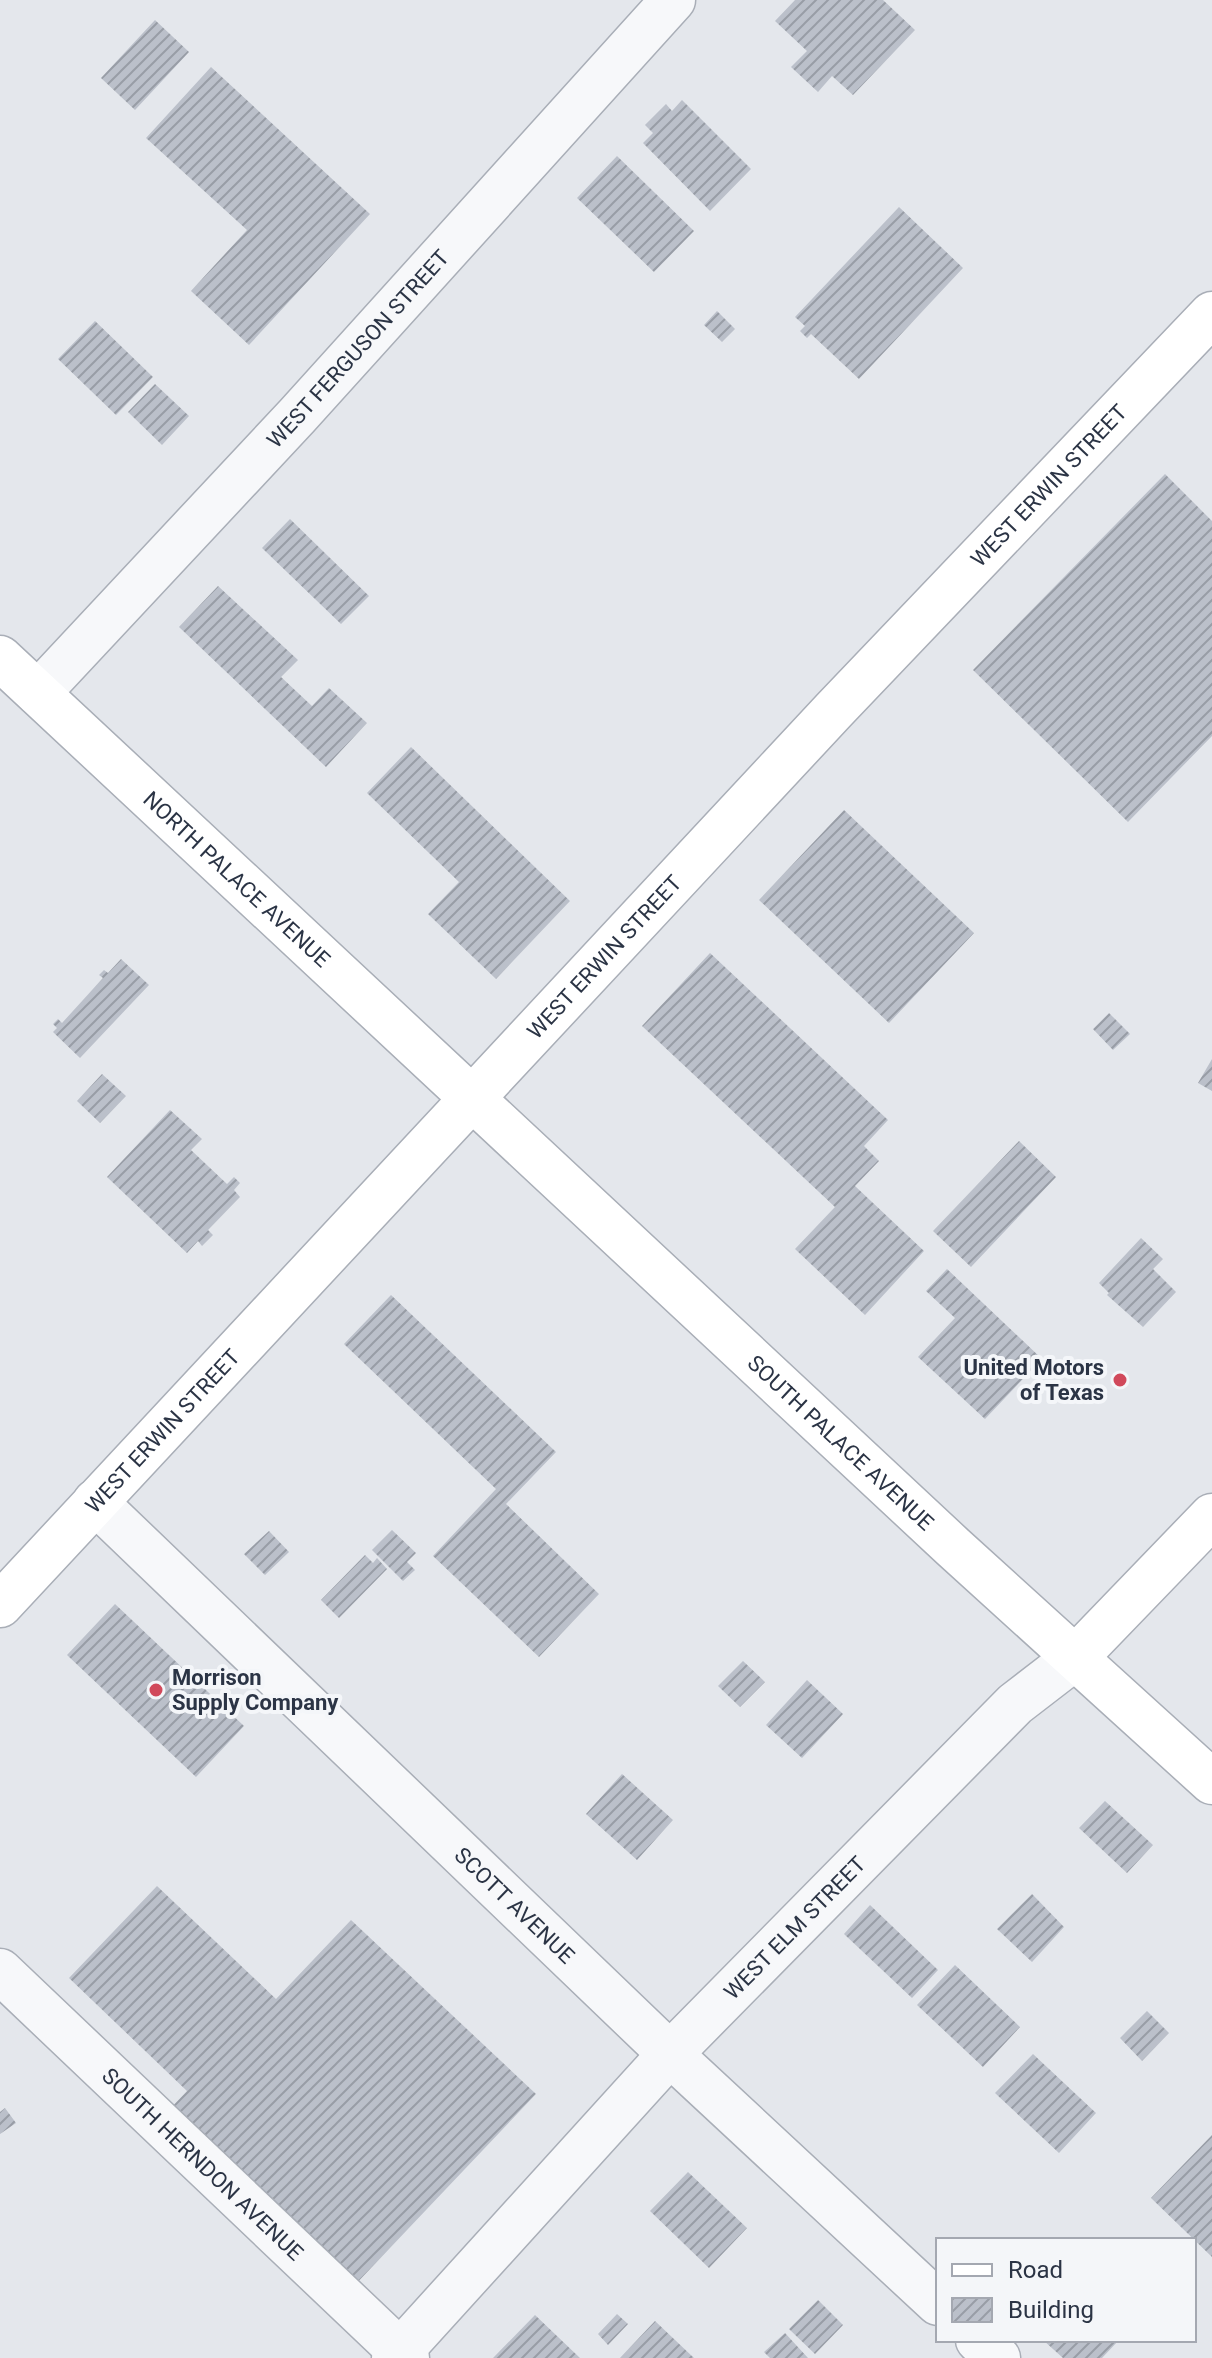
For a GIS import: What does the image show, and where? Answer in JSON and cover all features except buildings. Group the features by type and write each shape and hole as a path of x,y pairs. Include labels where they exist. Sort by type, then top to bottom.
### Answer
{"main road":[{"name":"WEST ERWIN STREET","path":"0,1605 834,710 1212,314"},
{"name":"NORTH PALACE AVENUE","path":"0,658 474,1098"},
{"name":"SOUTH PALACE AVENUE","path":"474,1098 941,1536 1212,1782"},
{"name":"WEST ELM STREET","path":"1076,1657 1212,1516"}],"street":[{"name":"WEST FERGUSON STREET","path":"38,693 297,416 673,0"},
{"name":"SCOTT AVENUE","path":"95,1502 670,2054 936,2301"},
{"name":"WEST ELM STREET","path":"400,2356 670,2054 1015,1704 1076,1657"},
{"name":"SOUTH HERNDON AVENUE","path":"0,1971 400,2356"},
{"path":"980,2342 998,2358"}],"place":[{"name":"United Motors of Texas","path":"1120,1380"},
{"name":"Morrison Supply Company","path":"156,1690"}]}
